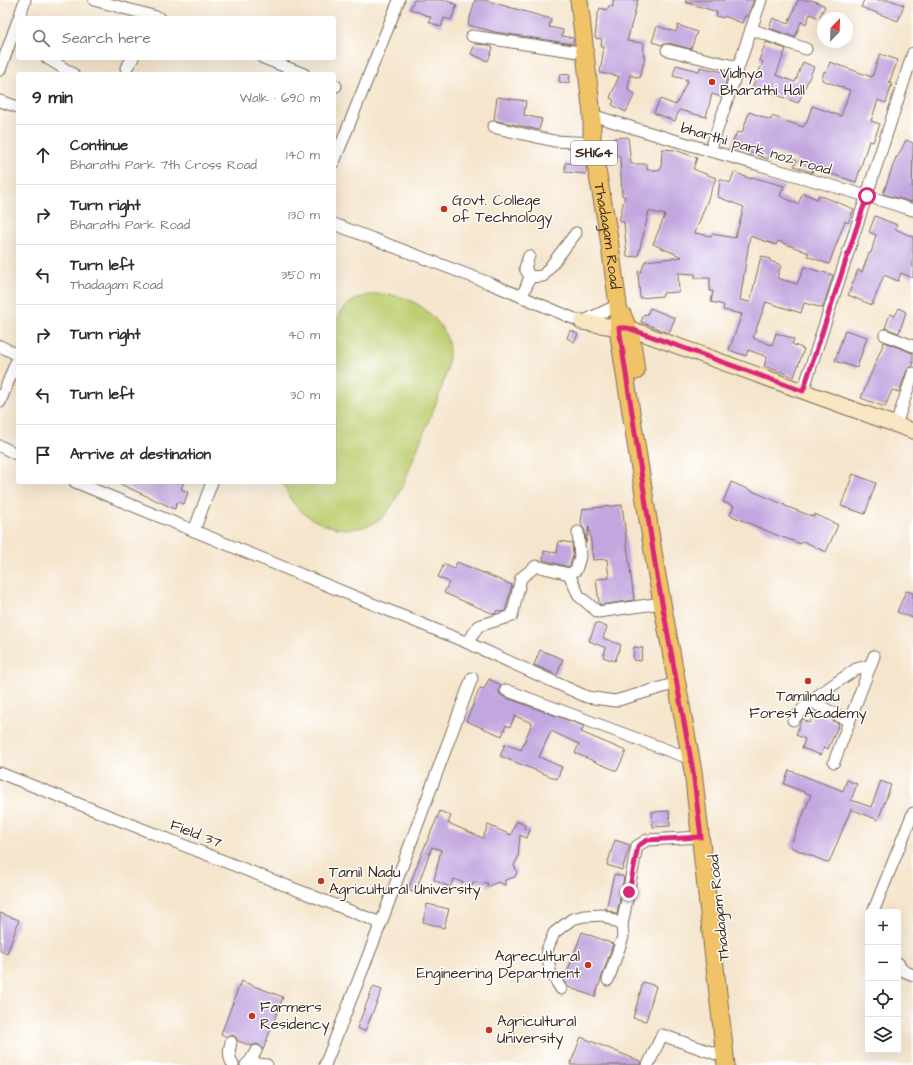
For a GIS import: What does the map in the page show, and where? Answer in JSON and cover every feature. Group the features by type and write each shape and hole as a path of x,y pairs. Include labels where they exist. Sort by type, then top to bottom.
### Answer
{"main road":[{"name":"Thadagam Road","path":"579,0 592,115 592,143 608,231 618,304 624,328 656,570 691,759 729,1062"},
{"path":"582,322 624,328 913,431"},
{"name":"Thadagam Road","path":"624,328 632,335 648,458 706,797 721,920 729,1062"}],"street":[{"path":"19,16 25,0"},
{"path":"94,0 152,16"},
{"path":"336,157 399,0"},
{"path":"710,151 760,0"},
{"path":"0,70 16,25"},
{"path":"751,29 806,49"},
{"path":"472,36 585,53"},
{"path":"667,50 738,67"},
{"path":"803,391 913,53"},
{"path":"49,60 70,72"},
{"path":"126,68 132,60"},
{"path":"268,60 299,72"},
{"path":"0,101 16,106"},
{"name":"bharthi park no2 road","path":"592,115 667,139 913,210"},
{"path":"493,127 554,141 592,143"},
{"path":"336,225 582,322 618,304"},
{"path":"530,277 543,276 576,233"},
{"path":"529,256 525,268 530,277"},
{"path":"522,297 530,277"},
{"path":"885,335 913,346"},
{"path":"0,346 16,355"},
{"path":"0,402 16,361"},
{"path":"896,425 913,373"},
{"path":"0,446 16,454"},
{"path":"80,484 468,643 587,697 615,701 677,683"},
{"path":"194,531 211,484"},
{"path":"468,643 478,626 512,616 521,578 536,566 569,574 576,570 580,557 578,532"},
{"path":"569,574 579,596 598,612 662,603"},
{"path":"793,720 810,701 856,669 872,660 834,762"},
{"path":"325,1065 382,923 472,678"},
{"path":"506,690 691,759"},
{"path":"810,701 849,721"},
{"name":"Field 37","path":"0,774 382,923"},
{"path":"874,909 913,813"},
{"path":"608,980 623,937 622,925 638,846 647,840 701,837"},
{"path":"560,988 550,971 549,964 548,950 554,933 572,919 584,916 603,915 622,925"},
{"path":"901,967 904,971 913,974"},
{"path":"648,1065 662,1035 729,1062"},
{"path":"232,1042 228,1053 233,1065"},
{"path":"247,1064 256,1051"},
{"path":"247,1064 267,1065"}],"green space":[{"path":"374,294 390,295 404,298 417,304 430,314 441,326 448,342 449,353 442,388 397,496 379,520 357,528 346,529 323,524 302,512 292,501 284,484 336,484 336,320 345,307 360,298"}],"building":[{"path":"414,0 445,0 457,5 451,20 444,18 441,27 429,22 431,17 410,9"},
{"path":"475,0 484,0 551,19 549,27 563,30 562,36 573,38 573,44 495,32 468,25"},
{"path":"613,0 638,0 627,41 644,43 643,56 645,57 640,78 630,75 628,90 635,94 626,112 612,105 614,100 610,98 619,76 600,73 604,47 601,47 602,39 595,38 597,17 600,8 607,10 609,6 613,7"},
{"path":"686,0 754,0 747,17 745,16 742,23 724,16 723,18 716,16 717,12 685,2"},
{"path":"798,0 812,0 825,6 822,12 817,12 817,17 810,14 806,24 801,22 795,37 769,28 773,18 788,24"},
{"path":"864,0 890,0 904,5 898,21 861,7"},
{"path":"678,25 697,32 691,49 669,43 662,45 652,42 657,26 676,32"},
{"path":"766,42 786,49 776,75 795,82 803,62 814,67 798,103 761,89 761,91 752,88 763,62 759,60"},
{"path":"475,44 488,45 493,48 488,61 471,54"},
{"path":"880,54 898,60 889,83 892,84 886,103 878,100 871,121 880,124 873,142 869,141 856,182 813,168 812,173 794,166 797,160 771,151 768,159 731,146 737,132 742,133 749,112 771,120 772,116 803,127 806,124 812,106 841,116 850,90 822,80 824,71 826,72 830,62 872,77"},
{"path":"676,65 699,71 700,67 729,72 721,97 712,94 706,117 679,110 675,121 654,113 660,99 676,105 688,80 673,76"},
{"path":"560,74 570,75 569,83 559,82"},
{"path":"497,97 526,101 524,115 542,119 539,130 494,120"},
{"path":"628,137 631,164 647,164 647,170 661,170 662,149 675,150 697,158 693,169 716,178 695,233 735,238 744,207 718,197 720,179 730,183 734,172 751,179 752,177 784,186 780,196 798,204 803,193 817,199 819,195 854,209 848,223 845,221 829,264 807,256 809,253 778,241 776,245 750,236 740,300 750,302 761,256 781,265 777,278 797,284 804,267 833,275 823,308 804,303 801,313 766,302 753,338 772,345 776,333 794,339 792,344 804,349 794,377 764,366 767,357 748,350 746,356 729,350 742,314 723,310 724,305 711,302 713,291 710,291 710,278 695,278 695,274 678,273 679,292 663,293 663,296 640,298 638,271 641,272 645,261 682,257 653,244 665,215 649,211 638,256 627,257 624,222 619,221 625,196 622,196 620,156 616,156 614,138"},
{"path":"906,140 913,143 912,202 883,194 896,157 897,158"},
{"path":"565,163 586,164 586,174 565,172"},
{"path":"875,216 897,225 895,229 913,237 913,278 901,273 898,281 884,275 872,305 848,295 858,270 862,272 869,253 871,253 876,235 869,232"},
{"path":"650,308 675,318 669,333 641,322 644,314 647,315"},
{"path":"899,308 906,312 899,333 885,328 890,314 895,316"},
{"path":"570,330 578,334 574,342 567,338"},
{"path":"845,330 867,337 857,368 835,361"},
{"path":"884,342 913,353 913,366 907,370 899,392 892,390 885,407 861,398"},
{"path":"853,474 876,483 865,514 841,506"},
{"path":"731,482 785,506 814,517 815,514 838,525 826,552 803,541 801,544 730,515 734,506 723,502"},
{"path":"120,484 183,484 181,489 188,492 184,504 177,502 175,509"},
{"path":"622,505 634,600 600,605 596,579 609,578 607,559 593,560 589,526 586,543 585,531 581,521 583,509"},
{"path":"559,541 572,543 573,556 568,567 543,560 544,551 557,553"},
{"path":"457,562 512,585 505,611 501,612 497,610 494,614 444,593 449,582 438,577 444,564 454,569"},
{"path":"906,591 913,593 913,618 897,612"},
{"path":"596,623 607,627 603,638 621,645 615,661 603,657 606,648 589,641"},
{"path":"634,647 643,648 641,661 633,660"},
{"path":"540,650 563,659 557,675 534,665"},
{"path":"489,679 501,685 499,690 500,694 504,697 584,726 581,732 626,751 617,771 575,753 579,744 551,731 539,757 562,767 557,779 500,756 505,744 521,750 532,723 515,716 510,727 506,725 502,736 466,721 480,688 484,689"},
{"path":"815,712 839,724 828,749 824,747 821,755 802,748 805,739 796,735 801,721 803,719 810,723"},
{"path":"789,770 843,791 847,780 857,784 851,800 871,807 881,781 891,785 878,820 851,809 829,863 790,847 811,795 784,784"},
{"path":"440,811 451,816 448,823 483,838 488,825 511,835 516,821 525,825 524,828 530,830 527,838 520,835 518,858 514,865 517,872 515,877 505,880 505,885 498,882 487,887 488,883 473,882 472,886 454,879 450,887 434,880 441,850 432,847 415,893 408,890"},
{"path":"669,811 670,826 653,827 652,812"},
{"path":"615,840 630,845 622,870 607,865"},
{"path":"614,874 624,877 617,914 606,909"},
{"path":"427,904 449,909 444,928 423,922"},
{"path":"0,913 19,920 7,954 0,951"},
{"name":"Agrecultural Engineering Department","path":"582,932 613,944 595,997 568,987 564,981"},
{"name":"Farmers Residency","path":"241,981 283,997 263,1050 259,1045 256,1044 252,1046 238,1041 233,1035 227,1037 221,1034"},
{"path":"643,982 656,986 646,1021 633,1018"},
{"path":"373,987 382,990 365,1031 357,1028"},
{"path":"581,1037 642,1062 641,1065 570,1065"}],"place":[{"name":"Vidhya Bharathi Hall","path":"712,82"},
{"name":"Govt. College of Technology","path":"444,209"},
{"name":"Tamilnadu Forest Academy","path":"808,681"},
{"name":"Tamil Nadu Agricultural University","path":"321,881"},
{"name":"Agrecultural Engineering Department","path":"588,965"},
{"name":"Farmers Residency","path":"252,1016"},
{"name":"Agricultural University","path":"489,1030"}],"route":[{"path":"629,892 638,846 647,840 701,837 693,771 656,570 619,336 619,328 628,328 803,391 867,196"}]}
